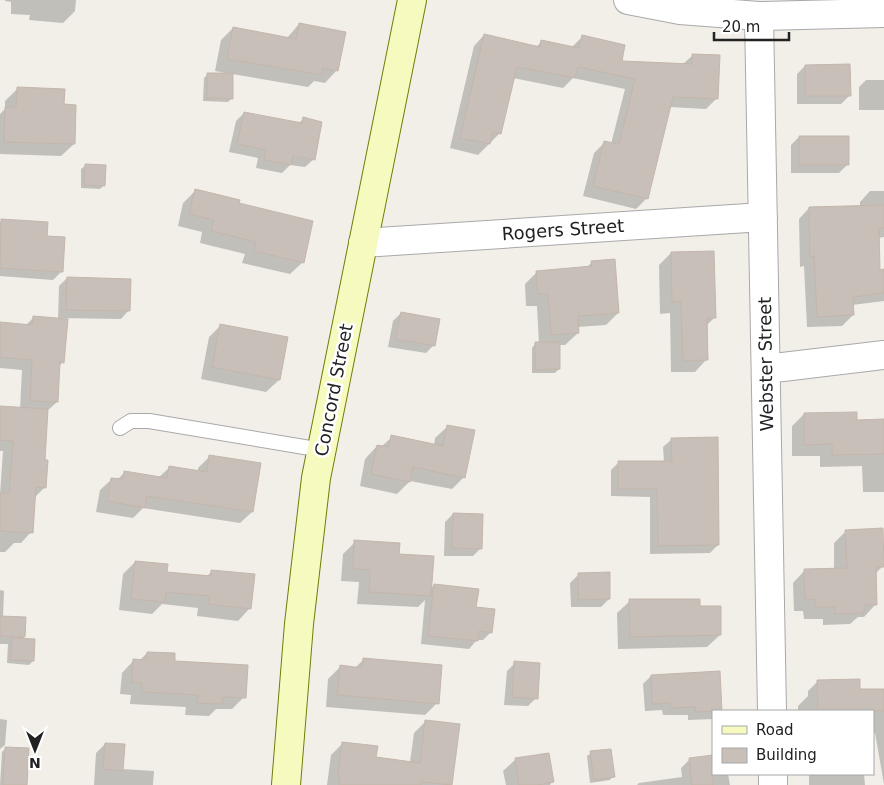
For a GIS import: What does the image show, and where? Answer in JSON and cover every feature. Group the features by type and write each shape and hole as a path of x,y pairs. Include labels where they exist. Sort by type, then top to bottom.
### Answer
{"main road":[{"name":"Concord Street","path":"286,785 308,536 322,450 412,0"}],"street":[{"path":"628,0 680,10 759,16 884,13"},
{"name":"Webster Street","path":"759,16 772,710"},
{"name":"Rogers Street","path":"363,243 763,217"},
{"path":"766,370 884,355"}],"lane":[{"path":"120,428 131,421 149,421 322,450"}],"building":[{"path":"299,23 346,32 338,71 323,68 322,75 227,59 233,27 296,39"},
{"path":"484,34 540,47 541,40 579,48 582,35 625,45 622,61 692,64 692,54 720,55 718,99 673,97 648,199 593,186 604,141 619,144 635,79 578,67 575,78 517,67 501,134 493,132 490,144 460,138"},
{"path":"850,64 851,96 805,96 805,65"},
{"path":"207,73 233,73 233,99 207,98"},
{"path":"17,87 65,89 64,104 76,105 75,144 4,142 5,107 16,107"},
{"path":"244,112 302,123 303,117 322,122 315,160 293,156 291,165 264,160 266,150 237,144"},
{"path":"799,136 849,136 849,165 799,165"},
{"path":"85,164 106,165 105,186 84,185"},
{"path":"195,189 240,200 239,203 313,221 304,263 254,251 256,242 211,231 214,220 189,214"},
{"path":"884,205 884,228 879,228 880,270 884,269 884,293 853,297 854,315 817,317 814,256 810,257 809,207"},
{"path":"1,219 48,222 47,236 65,237 63,272 0,268"},
{"path":"714,251 716,318 707,318 708,360 683,361 681,302 672,302 671,252"},
{"path":"615,259 619,313 578,316 579,333 551,335 548,294 538,294 536,271 592,266 591,261"},
{"path":"67,277 131,279 130,311 66,310"},
{"path":"401,312 440,319 435,346 395,339"},
{"path":"33,316 68,319 64,363 60,362 58,402 30,401 32,360 0,357 0,322 32,325"},
{"path":"220,324 288,337 280,380 212,367"},
{"path":"535,342 560,342 560,369 535,370"},
{"path":"0,406 48,409 45,460 48,460 46,488 36,487 33,533 0,531 0,493 9,493 13,441 0,440"},
{"path":"857,412 857,420 884,419 884,454 832,455 832,444 804,445 804,413"},
{"path":"447,425 475,430 465,478 413,467 410,482 371,474 377,445 389,447 391,435 443,446"},
{"path":"718,437 719,545 658,546 657,489 618,489 618,461 672,461 671,438"},
{"path":"209,455 261,463 253,512 147,496 145,508 107,501 111,478 123,479 124,471 167,478 169,466 207,472"},
{"path":"453,513 483,514 482,549 452,548"},
{"path":"883,528 884,567 876,567 877,605 864,605 864,613 835,614 835,607 815,607 815,599 805,600 804,569 847,568 845,530"},
{"path":"354,540 400,543 399,554 434,556 431,596 369,592 370,570 353,569"},
{"path":"135,561 168,564 167,572 211,576 211,570 255,574 251,609 209,604 209,596 166,592 165,602 131,599"},
{"path":"610,572 610,599 578,600 578,573"},
{"path":"434,584 479,589 476,607 495,609 492,633 479,631 478,641 428,636"},
{"path":"629,599 700,599 700,606 721,606 721,635 630,637"},
{"path":"0,616 26,617 25,637 0,636"},
{"path":"12,638 35,639 34,661 10,660"},
{"path":"147,652 175,653 175,661 248,665 246,698 223,697 222,704 197,703 198,695 142,692 142,683 132,682 133,659 146,660"},
{"path":"363,658 442,665 439,704 337,695 340,665 362,668"},
{"path":"514,661 540,663 538,699 512,697"},
{"path":"720,671 722,710 696,712 695,707 670,708 670,703 652,704 651,675"},
{"path":"860,679 860,689 884,689 884,711 818,710 817,680"},
{"path":"425,720 460,724 452,785 422,782 421,785 339,785 340,777 338,776 342,742 378,746 376,757 420,763"},
{"path":"105,743 125,744 123,771 103,769"},
{"path":"5,747 29,748 27,785 3,785"},
{"path":"611,749 615,777 594,780 590,751"},
{"path":"549,753 554,782 537,785 519,785 515,758"},
{"path":"712,755 713,785 692,785 689,758"}]}
